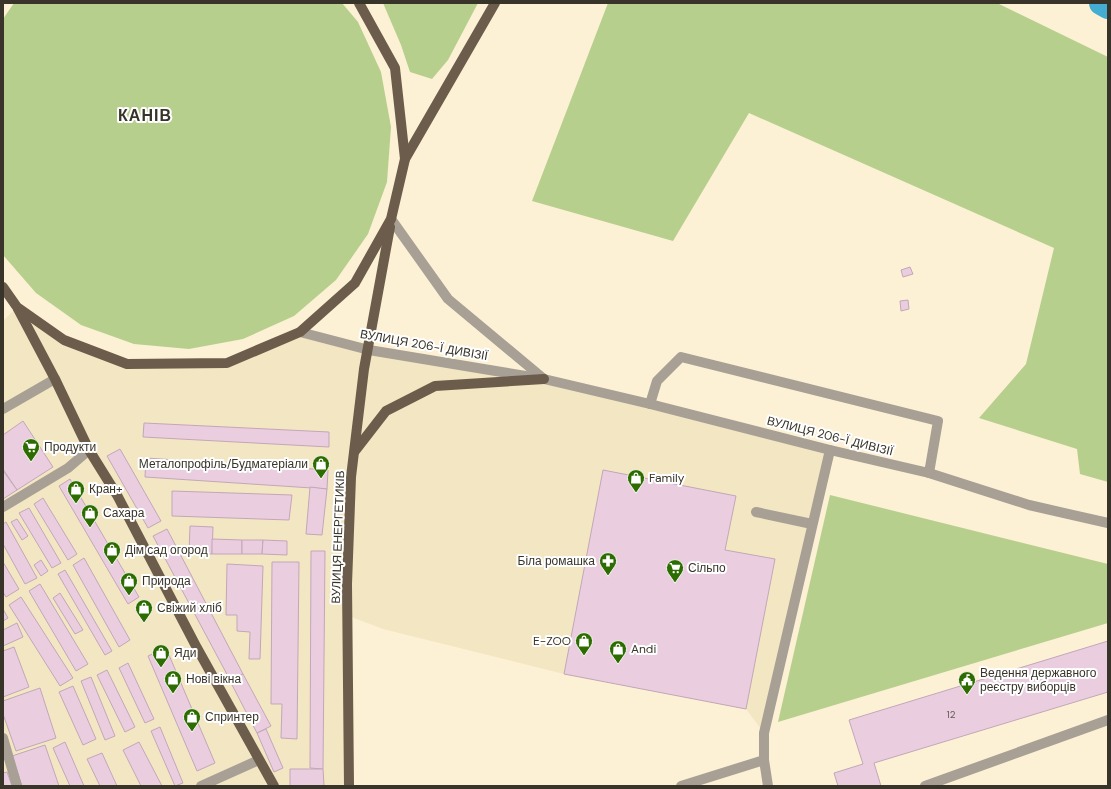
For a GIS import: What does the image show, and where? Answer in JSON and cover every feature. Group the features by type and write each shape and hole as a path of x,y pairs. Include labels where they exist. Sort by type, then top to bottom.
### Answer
{"main road":[{"path":"359,3 395,68 405,159"},
{"path":"17,307 64,340 127,364 227,363 300,332 355,283 391,219 405,159 495,3"},
{"name":"ВУЛИЦЯ ЕНЕРГЕТИКІВ","path":"349,786 347,584 351,478 364,370 391,219"},
{"path":"3,287 17,307 56,379 89,450 117,495 197,648 274,786"},
{"path":"355,451 386,411 435,386 544,379"}],"street":[{"name":"ВУЛИЦЯ 206-Ї ДИВІЗІЇ","path":"391,219 448,299 544,379"},
{"name":"ВУЛИЦЯ 206-Ї ДИВІЗІЇ","path":"300,332 368,350 544,379 650,404 830,450 929,473 1029,505 1108,523"},
{"path":"650,404 656,381 681,357 689,358 938,420 929,473"},
{"path":"3,409 56,379"},
{"path":"3,507 68,468 89,450"},
{"path":"768,786 764,760 764,733 830,450"},
{"path":"756,512 812,524"},
{"path":"925,786 1108,720"},
{"path":"3,738 17,786"},
{"path":"201,786 259,760"},
{"path":"681,786 764,760"}],"shaded area":[{"path":"17,307 64,340 127,364 227,363 300,332 544,379 830,450 764,733 746,709 564,674 383,629 349,616 349,786 3,786 3,321"}],"green space":[{"path":"14,3 342,3 358,22 381,72 391,127 387,182 368,234 336,280 294,316 243,339 189,349 134,344 81,325 36,293 3,255 3,19"},
{"path":"383,3 478,3 448,60 432,79 410,72 401,45"},
{"path":"608,3 997,3 1108,57 1108,482 1080,474 1077,449 979,418 1026,364 1054,248 749,113 673,241 532,201"},
{"path":"830,495 1108,564 1108,623 778,722"}],"building":[{"path":"910,267 913,274 903,277 901,270"},
{"path":"908,300 909,309 901,311 900,301"},
{"path":"23,421 53,467 17,490 3,469 3,435"},
{"path":"144,423 329,432 329,447 143,437"},
{"path":"120,449 161,521 148,528 107,456"},
{"path":"146,458 328,470 327,489 145,477"},
{"name":"Сільпо","path":"603,470 736,496 725,550 775,559 746,709 564,674"},
{"path":"4,472 17,490 3,499 3,473"},
{"path":"70,479 139,597 128,604 59,486"},
{"path":"310,487 327,489 322,535 306,534"},
{"path":"172,491 292,495 289,520 172,516"},
{"path":"43,498 77,554 68,560 34,504"},
{"path":"29,508 61,563 52,568 19,513"},
{"path":"17,519 28,536 22,540 11,522"},
{"path":"6,522 37,578 25,584 3,544 3,524"},
{"path":"190,526 213,527 212,554 189,553"},
{"path":"167,529 243,674 230,680 153,536"},
{"path":"212,539 242,540 242,554 212,554"},
{"path":"242,540 263,540 262,554 242,554"},
{"path":"263,540 287,541 287,555 262,554"},
{"path":"311,551 325,551 323,769 310,768"},
{"path":"84,558 130,640 119,647 73,565"},
{"path":"41,560 48,571 41,576 34,565"},
{"path":"3,562 19,589 6,597 3,592"},
{"path":"272,562 299,562 297,739 281,738 282,704 271,704"},
{"path":"227,564 263,566 260,659 249,659 250,632 237,631 237,615 226,615"},
{"path":"65,570 112,651 105,655 58,574"},
{"path":"40,584 88,664 76,671 29,591"},
{"path":"60,593 83,630 75,634 53,598"},
{"path":"21,597 73,678 60,686 9,605"},
{"path":"3,609 8,618 3,621"},
{"path":"17,623 23,637 3,646 3,630"},
{"path":"1108,641 1108,692 874,763 881,786 838,786 834,773 863,764 849,720"},
{"path":"14,647 29,687 3,697 3,651"},
{"path":"166,648 215,763 197,771 148,656"},
{"path":"128,663 154,719 145,723 119,668"},
{"path":"107,670 135,727 125,732 97,675"},
{"path":"243,674 271,726 257,733 230,681"},
{"path":"91,677 115,736 105,740 81,681"},
{"path":"73,686 96,739 83,745 59,692"},
{"path":"40,688 56,738 16,751 3,714 3,701"},
{"path":"160,727 183,783 175,786 151,731"},
{"path":"266,729 283,768 274,772 257,733"},
{"path":"65,742 84,786 70,786 53,748"},
{"path":"139,742 162,786 141,786 123,750"},
{"path":"45,745 59,786 22,786 12,756"},
{"path":"102,753 117,786 100,786 87,759"},
{"path":"290,769 323,769 324,786 290,786"},
{"path":"7,772 12,786 3,786 3,773"}],"waterway":[{"path":"1101,3 1108,7"}],"place":[{"name":"Продукти","path":"31,462"},
{"name":"Металопрофіль/Будматеріали","path":"321,479"},
{"name":"Family","path":"636,493"},
{"name":"Кран+","path":"76,504"},
{"name":"Сахара","path":"90,528"},
{"name":"Дім сад огород","path":"112,565"},
{"name":"Біла ромашка","path":"608,576"},
{"name":"Сільпо","path":"675,583"},
{"name":"Природа","path":"129,596"},
{"name":"Свіжий хліб","path":"144,623"},
{"name":"E-ZOO","path":"584,656"},
{"name":"Andi","path":"618,664"},
{"name":"Яди","path":"161,668"},
{"name":"Нові вікна","path":"173,694"},
{"name":"Ведення державного реєстру виборців","path":"967,695"},
{"name":"Спринтер","path":"192,732"}],"district":[{"name":"КАНІВ","path":"145,115"}]}
